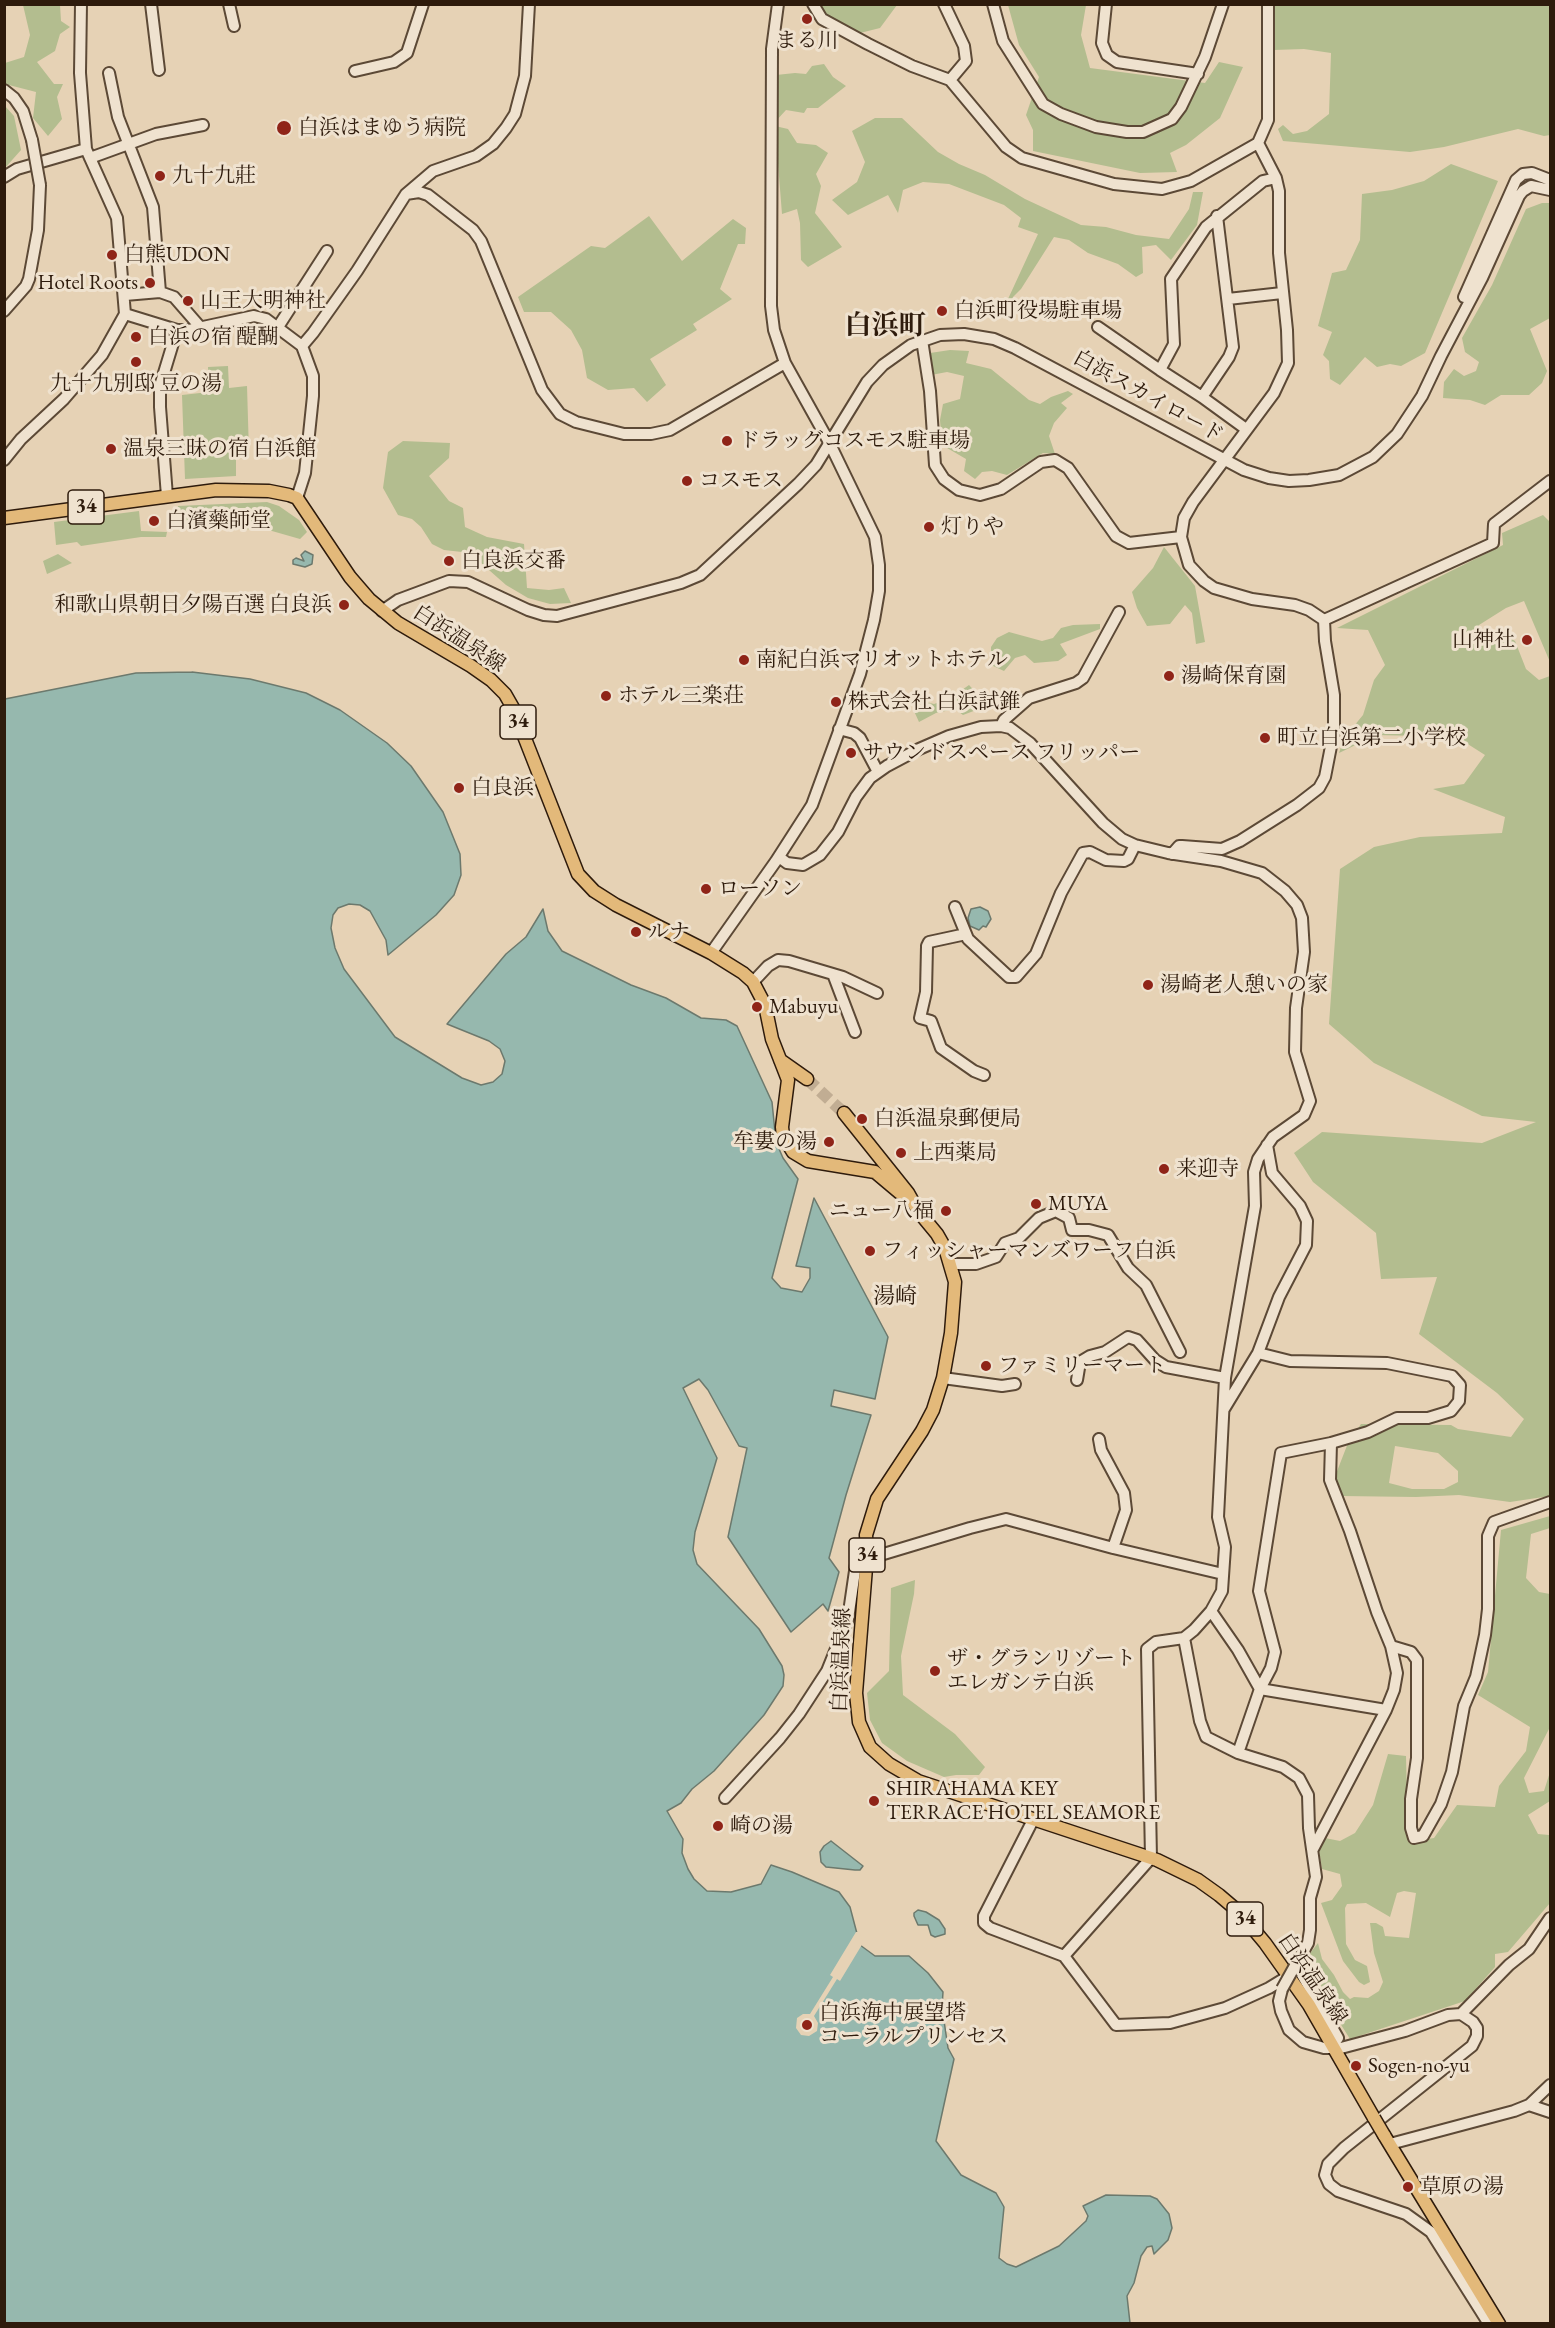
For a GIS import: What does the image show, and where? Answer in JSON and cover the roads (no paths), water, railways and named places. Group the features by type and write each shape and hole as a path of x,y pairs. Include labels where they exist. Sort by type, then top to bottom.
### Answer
{"main road":[{"name":"34","path":"4,518 216,490 278,492 297,498"},
{"name":"白浜温泉線","path":"297,498 350,577 382,611 471,666 491,680 505,694 513,708 578,874 594,891 616,905 711,953 753,982 765,1005 772,1039 788,1080 782,1116 783,1136 793,1152 808,1161 875,1172 890,1183 918,1211 937,1234 951,1264 956,1291 943,1378 933,1410 922,1431 889,1480 870,1516 866,1535 867,1555 856,1694 859,1722 870,1746 889,1764 918,1781 1151,1858 1198,1880 1220,1894 1239,1912 1265,1943 1309,2005 1387,2140 1499,2324"},
{"path":"779,1059 807,1079"},
{"name":"白浜温泉線","path":"844,1113 908,1193 918,1211"}],"street":[{"path":"4,460 21,439 64,399 102,355 126,314 117,218 88,154 80,73 81,4"},
{"path":"151,4 159,70"},
{"path":"229,4 234,27"},
{"path":"355,71 394,62 407,53 423,4"},
{"path":"302,346 357,271 406,194 433,171 476,156 493,144 515,114 525,76 529,4"},
{"path":"711,953 813,805 860,674 879,591 879,565 874,537 829,442 785,363 774,330 771,306 772,50 778,4"},
{"path":"813,4 822,19 912,66 950,80 1006,147 1022,159 1114,184 1162,189 1191,181 1258,143 1268,120 1268,4"},
{"path":"944,4 964,46 966,61 950,80"},
{"path":"993,4 1003,41 1043,104 1061,114 1096,127 1126,132 1143,132 1172,119 1198,75 1223,4"},
{"path":"1106,4 1102,43 1107,55 1118,62 1198,75"},
{"path":"109,73 118,117 153,207 160,292"},
{"path":"4,90 14,98 23,111 32,140 40,185 38,230 29,279 26,286 4,311"},
{"path":"4,177 17,168 88,154 156,134 203,126"},
{"path":"1172,854 1179,846 1218,850 1240,841 1297,806 1319,788 1328,765 1335,712 1324,620 1309,610 1295,605 1244,597 1214,588 1203,581 1189,565 1181,537 1184,518 1193,502 1274,393 1288,363 1279,253 1279,191 1276,178 1258,143"},
{"path":"429,195 429,184 433,171"},
{"name":"白浜スカイロード","path":"1441,356 1448,333 1516,180 1523,174 1532,173 1551,180"},
{"path":"1160,370 1174,344 1171,279 1206,227 1217,216 1263,181 1276,178"},
{"name":"白浜スカイロード","path":"382,611 398,600 449,581 468,582 528,610 557,616 681,583 700,575 816,465 867,382 883,365 911,345 940,335 963,334 994,339 1197,443 1224,461 1269,478 1289,480 1339,475 1355,468 1380,451 1397,434 1422,396 1482,278 1519,196 1526,188 1532,186 1551,190"},
{"path":"406,194 419,192 429,195 473,230 481,241 542,390 560,414 576,422 624,434 651,434 670,430 785,363"},
{"path":"1202,397 1232,351 1217,216"},
{"path":"278,327 327,251"},
{"path":"125,295 160,292 174,297 201,328"},
{"path":"1228,299 1282,293"},
{"path":"126,314 177,330 201,328 254,316 266,319 302,346 313,376 313,396 305,473 297,498"},
{"path":"1098,327 1246,429"},
{"path":"167,496 160,386 177,330"},
{"path":"922,340 934,431 935,465 944,479 959,490 980,495 1001,489 1041,462 1055,460 1068,468 1116,536 1129,543 1181,537"},
{"path":"1324,620 1493,543 1494,524 1551,481"},
{"path":"1001,726 1004,720 1029,698 1076,683 1083,678 1119,612"},
{"path":"779,857 788,863 803,865 820,855 838,832 856,797 878,772 919,749 949,736 981,727 1001,726 1010,728 1029,743 1114,834 1135,845 1172,854 1221,861 1262,873 1285,891 1297,905 1302,918 1305,935 1296,1008 1295,1052 1310,1101 1304,1115 1273,1137 1258,1159 1254,1172 1255,1206 1225,1378 1218,1516 1225,1547 1222,1591 1211,1611 1184,1638 1156,1642 1147,1649 1151,1858 1064,1956"},
{"path":"839,729 854,733 860,738 878,772"},
{"path":"955,907 968,939 1009,977 1016,977 1036,954 1061,893 1083,853 1090,852 1107,860 1124,861 1128,859 1135,845"},
{"path":"966,934 929,942 926,992 920,1018 931,1021 940,1048 974,1071 984,1075"},
{"path":"753,982 768,966 778,960 833,974 877,993"},
{"path":"833,974 855,1032"},
{"path":"1223,1412 1258,1353 1279,1297 1296,1269 1306,1245 1307,1221 1300,1206 1272,1173 1267,1145"},
{"path":"951,1264 976,1264 996,1257 1005,1243 1019,1238 1039,1218 1056,1211 1069,1218 1072,1230 1089,1230 1108,1234 1128,1268 1146,1285 1180,1352"},
{"path":"1077,1380 1080,1362 1090,1356 1105,1352 1128,1337 1137,1340 1155,1360 1166,1367 1225,1378"},
{"path":"1238,1753 1275,1652 1259,1591 1281,1453 1331,1443 1368,1432 1397,1418 1428,1418 1451,1410 1459,1401 1460,1385 1452,1376 1387,1363 1290,1361 1258,1353"},
{"path":"943,1378 1002,1386 1016,1384"},
{"path":"1099,1439 1101,1450 1124,1493 1126,1510 1113,1548"},
{"path":"1313,1849 1386,1710 1394,1690 1396,1673 1391,1646 1330,1480 1331,1443"},
{"path":"1391,1646 1412,1652 1417,1660 1417,1758 1411,1799 1411,1828 1414,1838 1423,1836 1441,1804 1452,1772 1464,1706 1476,1677 1488,1609 1488,1536 1494,1522 1551,1502"},
{"path":"725,1798 780,1738 827,1671 848,1619 856,1564 860,1556 877,1556 978,1525 1006,1520 1224,1574"},
{"path":"1211,1611 1238,1650 1260,1689"},
{"path":"1184,1638 1200,1721 1206,1737 1238,1753 1283,1767 1299,1778 1308,1795 1309,1828 1316,1876 1310,1898 1311,1930 1308,1943 1282,1989 1279,2001 1289,2030 1303,2042 1333,2048 1405,2031 1448,2015 1461,2014 1473,2022 1477,2028 1477,2036 1472,2046 1344,2148 1328,2164 1324,2175 1329,2184 1338,2191 1406,2214 1431,2232 1489,2324"},
{"path":"1260,1689 1386,1710"},
{"path":"1033,1820 984,1916 984,1923 990,1928 1064,1956 1116,2025 1170,2023 1225,2008 1287,1977"},
{"path":"1461,2014 1509,1965 1529,1949 1551,1918"},
{"path":"1296,1964 1338,2038 1333,2048"},
{"path":"1387,2140 1514,2111 1529,2105 1551,2085"},
{"path":"1529,2105 1551,2112"}],"water":[{"path":"305,551 313,555 312,564 305,567 293,564 296,558 304,561 301,555"},
{"path":"192,672 250,679 306,693 340,710 387,743 411,766 443,812 460,854 461,875 454,895 436,915 388,955 386,940 370,911 360,905 349,904 338,908 333,915 331,928 335,948 344,969 395,1037 462,1078 481,1085 493,1082 502,1074 505,1061 500,1049 489,1041 447,1024 506,954 526,937 543,909 548,931 562,951 631,985 666,998 701,1018 726,1020 737,1026 772,1102 776,1142 783,1158 798,1179 772,1278 781,1288 802,1292 810,1278 810,1268 796,1266 814,1198 888,1337 875,1399 834,1390 831,1406 871,1415 829,1558 839,1572 828,1611 823,1604 791,1632 728,1537 747,1448 739,1446 708,1390 699,1379 683,1388 717,1458 695,1532 693,1550 697,1564 759,1629 782,1666 784,1675 783,1686 764,1715 714,1771 692,1789 681,1803 667,1811 683,1839 682,1853 688,1869 694,1879 707,1891 731,1892 761,1884 771,1865 839,1892 850,1907 860,1945 875,1956 909,1956 928,1973 943,1992 942,2007 948,2048 954,2059 936,2141 961,2175 996,2193 1004,2207 999,2258 1016,2267 1059,2246 1086,2221 1088,2216 1083,2206 1106,2195 1150,2196 1157,2199 1169,2214 1172,2228 1168,2240 1154,2254 1152,2246 1147,2247 1141,2256 1134,2283 1127,2296 1130,2323 5,2324 5,699 136,673"},
{"path":"980,907 988,911 991,919 986,927 983,926 979,930 970,926 968,918 971,909"},
{"path":"831,1841 863,1866 860,1870 826,1867 821,1862 820,1852"},
{"path":"918,1910 939,1920 945,1929 945,1934 935,1937 931,1935 928,1925 918,1925 914,1913"}],"tunnel":[{"path":"807,1079 844,1113"}],"place":[{"name":"まる川","path":"807,19"},
{"name":"白浜はまゆう病院","path":"284,128"},
{"name":"九十九莊","path":"160,176"},
{"name":"白熊UDON","path":"112,255"},
{"name":"Hotel Roots","path":"150,283"},
{"name":"山王大明神社","path":"188,301"},
{"name":"白浜町役場駐車場","path":"942,311"},
{"name":"白浜の宿 醍醐","path":"136,337"},
{"name":"九十九別邸 豆の湯","path":"136,362"},
{"name":"ドラッグコスモス駐車場","path":"727,441"},
{"name":"温泉三昧の宿 白浜館","path":"111,449"},
{"name":"コスモス","path":"687,481"},
{"name":"白濱藥師堂","path":"154,521"},
{"name":"灯りや","path":"929,527"},
{"name":"白良浜交番","path":"449,561"},
{"name":"和歌山県朝日夕陽百選 白良浜","path":"344,605"},
{"name":"山神社","path":"1527,640"},
{"name":"南紀白浜マリオットホテル","path":"744,660"},
{"name":"湯崎保育園","path":"1169,676"},
{"name":"ホテル三楽荘","path":"606,696"},
{"name":"株式会社 白浜試錐","path":"836,702"},
{"name":"町立白浜第二小学校","path":"1265,738"},
{"name":"サウンドスペース フリッパー","path":"851,753"},
{"name":"白良浜","path":"459,788"},
{"name":"ローソン","path":"706,889"},
{"name":"ルナ","path":"636,932"},
{"name":"湯崎老人憩いの家","path":"1148,985"},
{"name":"Mabuyu","path":"757,1007"},
{"name":"白浜温泉郵便局","path":"862,1119"},
{"name":"牟婁の湯","path":"829,1142"},
{"name":"上西薬局","path":"901,1153"},
{"name":"来迎寺","path":"1164,1169"},
{"name":"MUYA","path":"1036,1204"},
{"name":"ニュー八福","path":"946,1211"},
{"name":"フィッシャーマンズワーフ白浜","path":"870,1251"},
{"name":"ファミリーマート","path":"986,1366"},
{"name":"ザ・グランリゾート エレガンテ白浜","path":"935,1671"},
{"name":"SHIRAHAMA KEY TERRACE HOTEL SEAMORE","path":"874,1801"},
{"name":"崎の湯","path":"718,1826"},
{"name":"白浜海中展望塔 コーラルプリンセス","path":"807,2025"},
{"name":"Sogen-no-yu","path":"1356,2066"},
{"name":"草原の湯","path":"1408,2187"}],"district":[{"name":"白浜町","path":"885,327"},
{"name":"湯崎","path":"895,1297"}]}
